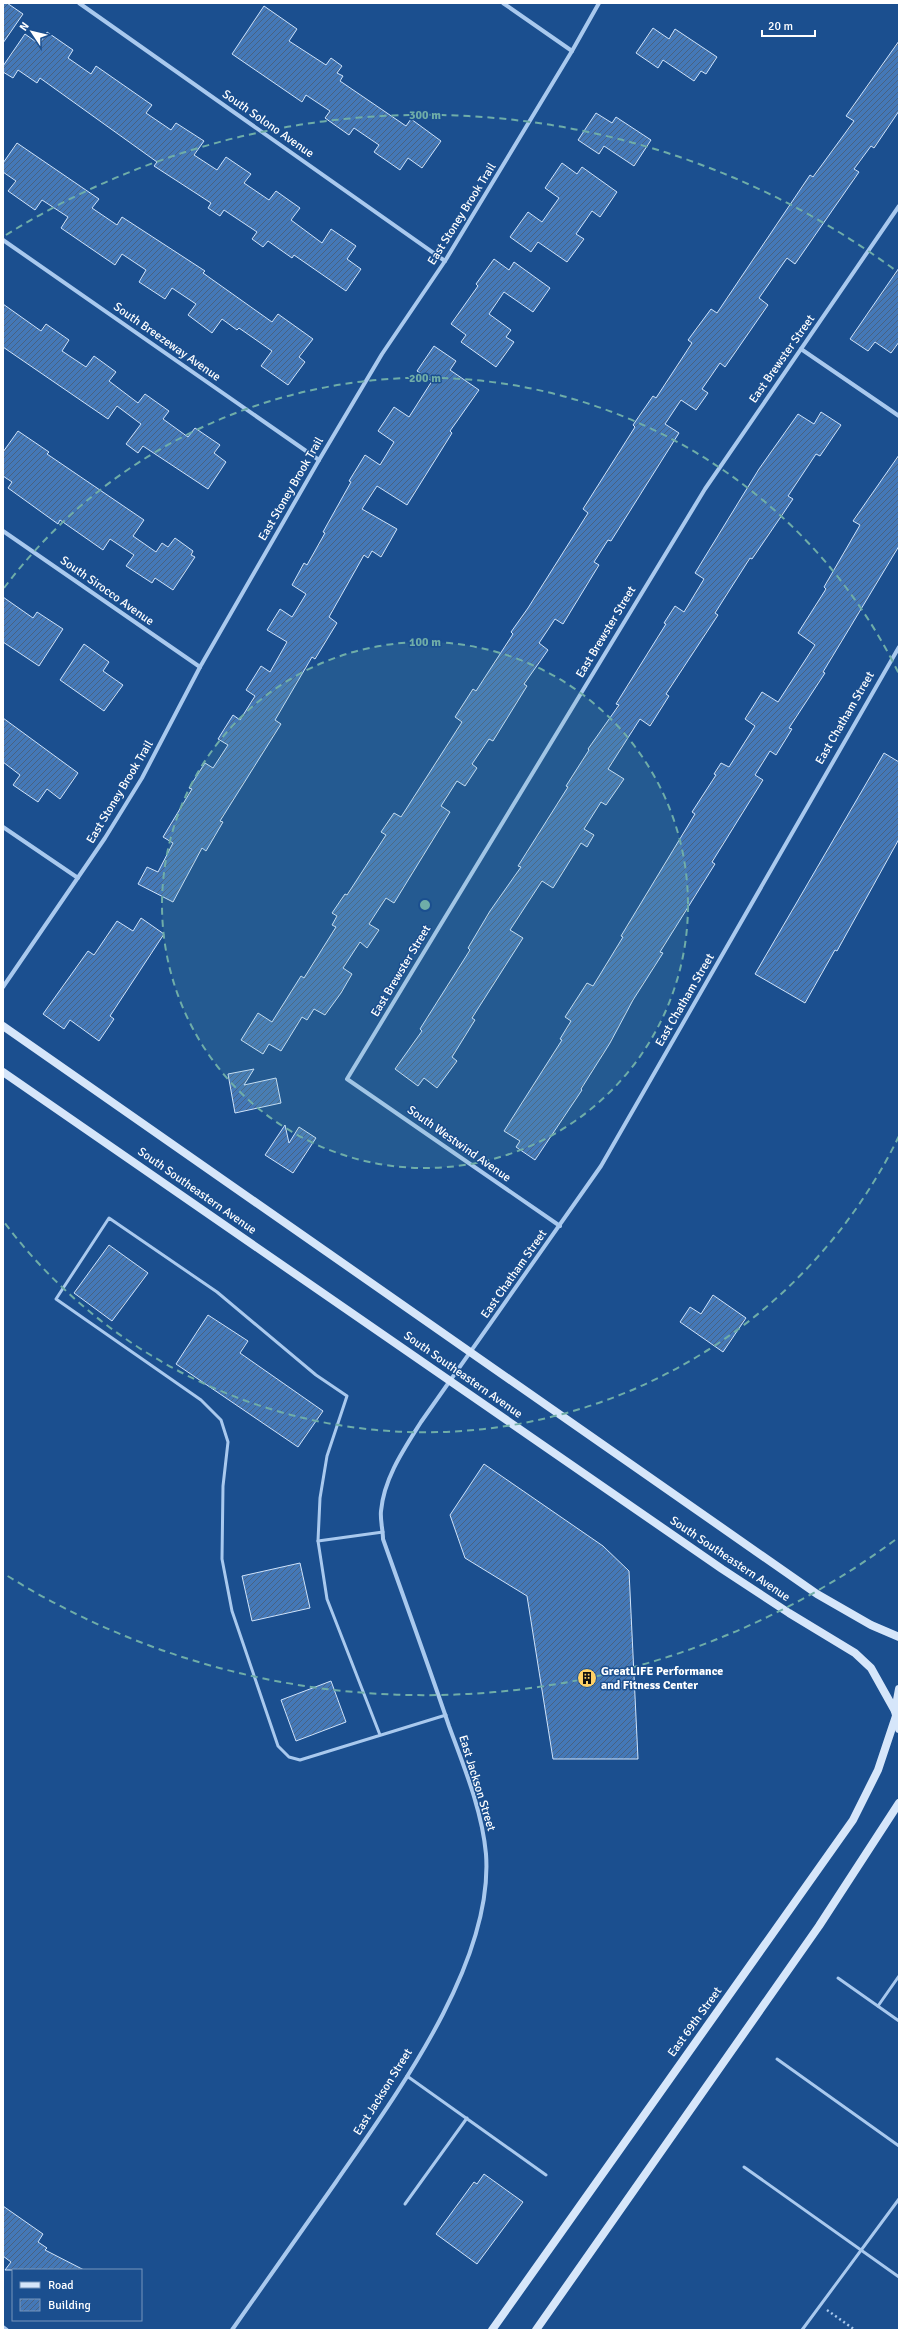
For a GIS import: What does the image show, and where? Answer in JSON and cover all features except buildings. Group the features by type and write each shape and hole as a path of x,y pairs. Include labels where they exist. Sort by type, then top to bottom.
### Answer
{"main road":[{"name":"South Southeastern Avenue","path":"3,1026 817,1594 871,1626 899,1637"},
{"name":"South Southeastern Avenue","path":"3,1072 758,1594 855,1653 871,1668 895,1714"},
{"name":"East 69th Street","path":"492,2330 853,1820 878,1770 895,1714 899,1689"},
{"path":"895,1714 899,1729"},
{"path":"536,2330 819,1926 899,1802"}],"street":[{"name":"South Solono Avenue","path":"80,3 446,261"},
{"path":"503,3 572,51"},
{"name":"East Stoney Brook Trail","path":"3,986 78,878 142,778 200,668 319,460 382,354 446,261 572,51 599,3"},
{"name":"East Brewster Street","path":"347,1079 705,489 899,206"},
{"name":"South Breezeway Avenue","path":"3,240 319,460"},
{"path":"801,349 899,416"},
{"name":"South Sirocco Avenue","path":"3,531 200,668"},
{"name":"East Chatham Street","path":"472,1352 560,1226 619,1136 797,822 899,647"},
{"path":"3,826 78,878"},
{"name":"South Westwind Avenue","path":"347,1079 560,1226"},
{"name":"East Jackson Street","path":"232,2330 385,2112 407,2076 463,1974 477,1930 484,1887 486,1855 481,1823 446,1715 383,1532 381,1512 385,1490 396,1464 422,1422 472,1352"},
{"path":"3,2327 7,2330"}],"lane":[{"path":"380,1736 327,1599 318,1541 320,1498 327,1456 347,1396 316,1376 217,1292 109,1218 56,1299 201,1400 221,1420 228,1442 223,1486 222,1559 232,1611 278,1746 289,1757 300,1760 380,1736 446,1715"},
{"path":"318,1541 383,1532"},
{"path":"878,2006 899,1976"},
{"path":"838,1978 899,2021"},
{"path":"777,2059 899,2146"},
{"path":"407,2076 546,2175"},
{"path":"405,2204 467,2118"},
{"path":"744,2167 899,2277"},
{"path":"802,2330 899,2199"}],"path":[{"path":"821,2305 855,2330"}],"place":[{"name":"GreatLIFE Performance and Fitness Center","path":"587,1678"}]}
